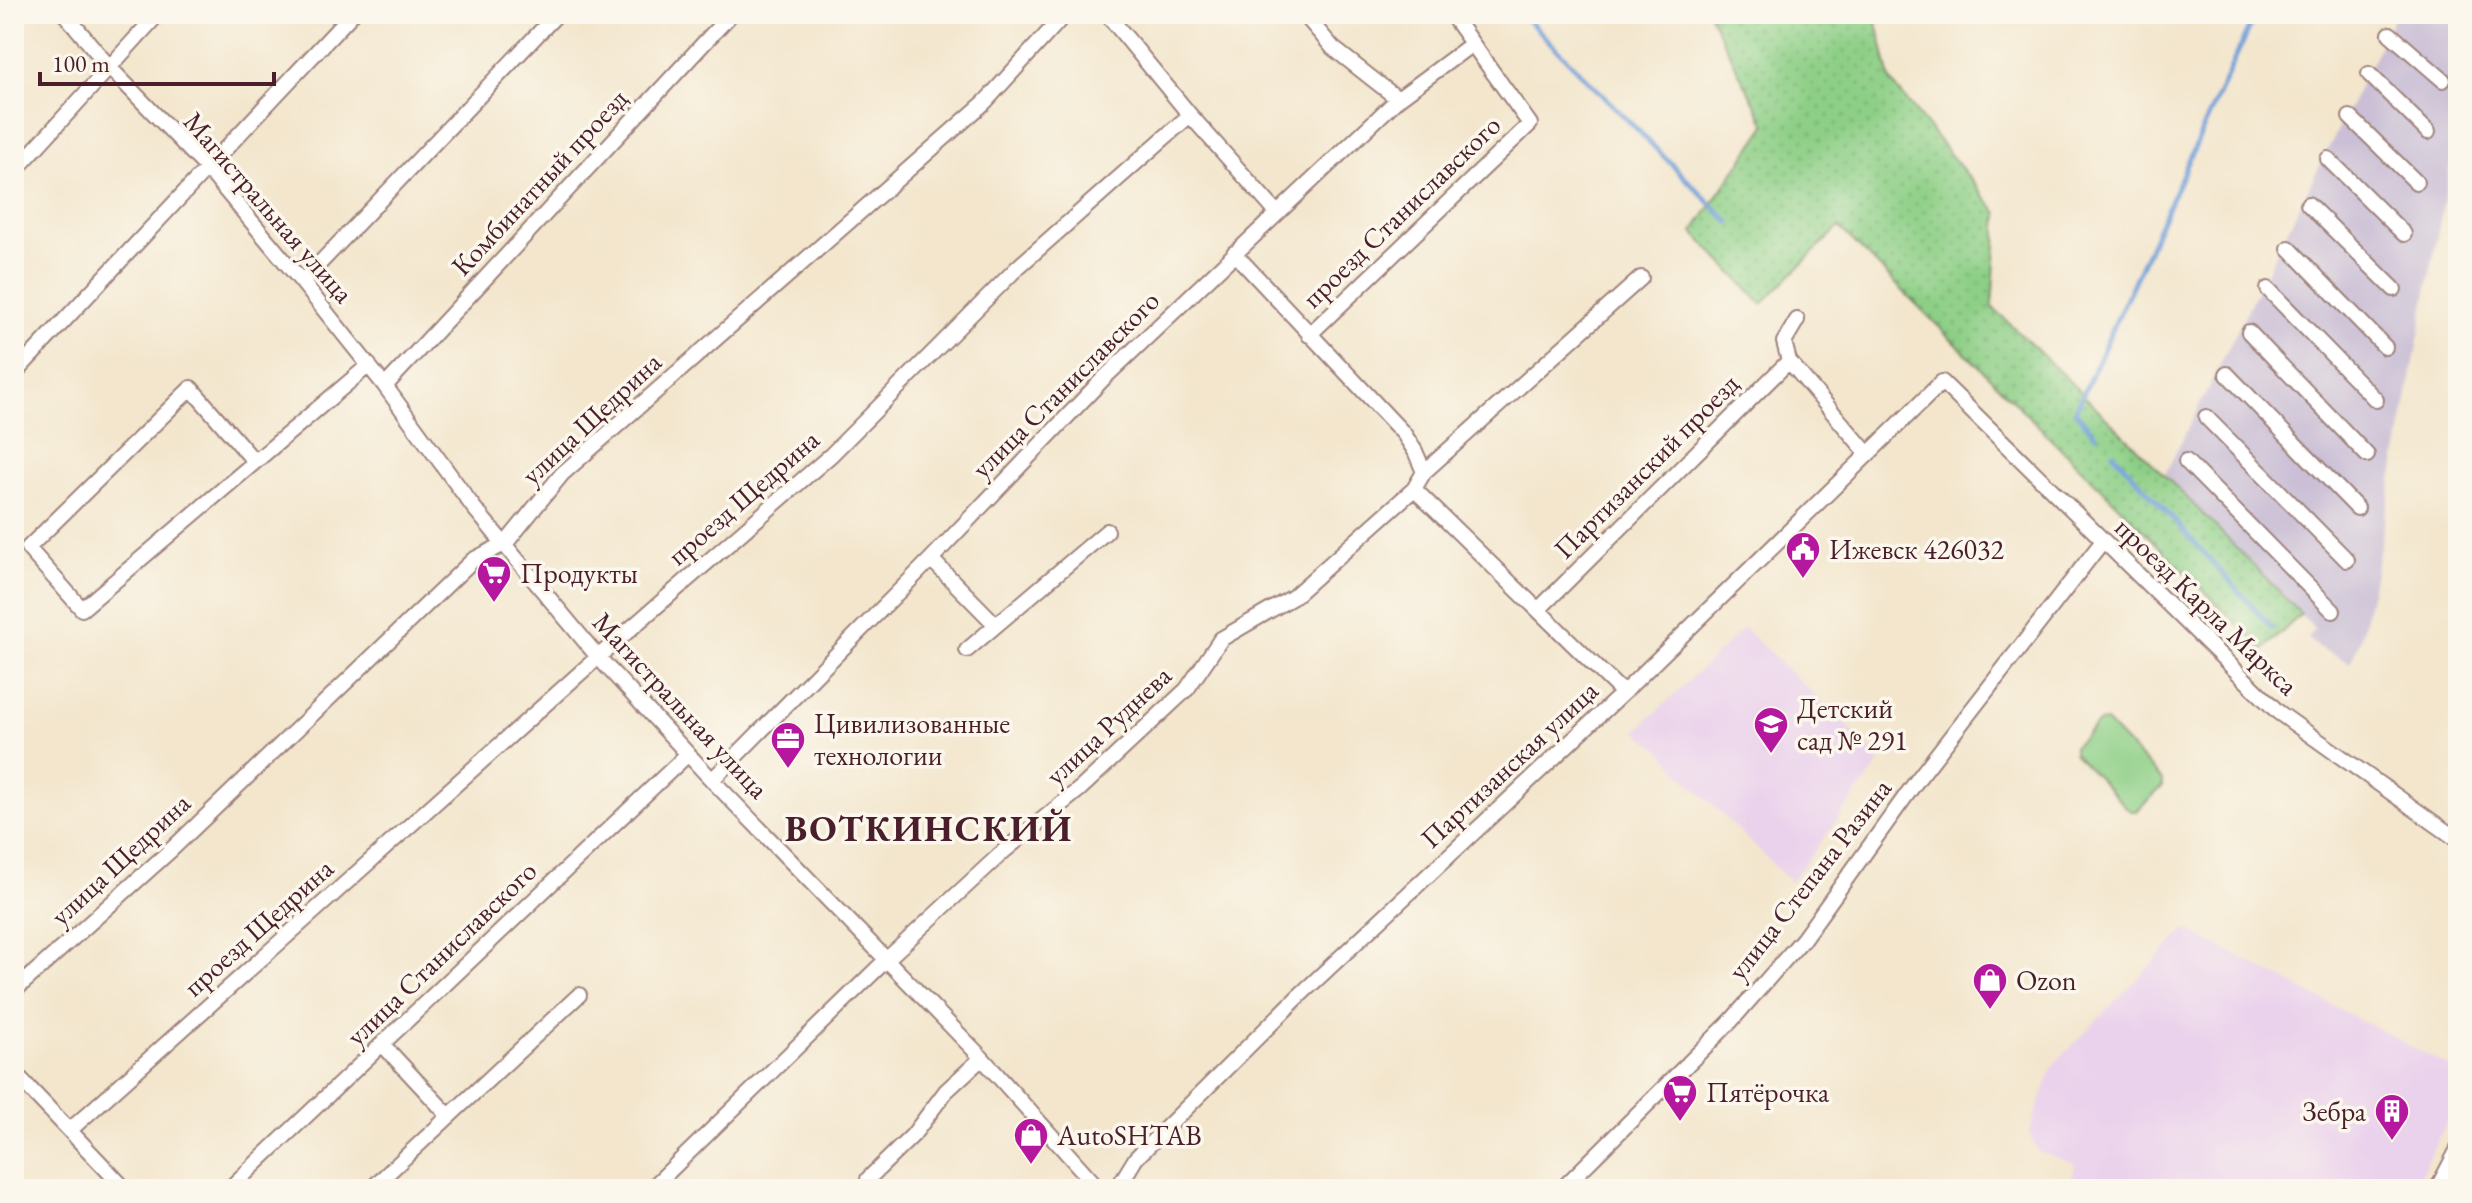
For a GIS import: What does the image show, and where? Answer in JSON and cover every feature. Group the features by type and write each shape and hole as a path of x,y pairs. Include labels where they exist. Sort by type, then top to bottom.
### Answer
{"street":[{"name":"Магистральная улица","path":"65,14 110,68 207,168 302,282 385,386 474,508 598,657 712,780 982,1058 1099,1189"},
{"path":"14,172 158,14"},
{"path":"14,374 352,14"},
{"path":"302,282 557,14"},
{"name":"Комбинатный проезд","path":"385,386 731,14"},
{"name":"улица Щедрина","path":"14,991 172,849 473,560 506,543 562,474 985,102 1065,14"},
{"path":"1107,14 1190,115 1277,213"},
{"path":"1304,14 1333,48 1398,99"},
{"path":"1451,14 1472,44"},
{"path":"2390,34 2443,80"},
{"name":"улица Станиславского","path":"712,780 931,559 1104,378 1398,99 1472,44"},
{"name":"проезд Станиславского","path":"1309,335 1530,124 1472,44"},
{"path":"2369,74 2428,132"},
{"name":"проезд Щедрина","path":"70,1130 598,657 831,455 1018,267 1190,115"},
{"path":"2350,117 2416,182"},
{"path":"2328,159 2404,234"},
{"path":"2308,204 2394,289"},
{"path":"2289,248 2385,347"},
{"name":"проезд Станиславского","path":"1234,253 1404,434 1424,472"},
{"name":"улица Руднева","path":"651,1189 886,960 1004,851 1081,788 1187,689 1221,639 1293,597 1414,489 1424,472 1641,278"},
{"path":"2268,289 2376,400"},
{"path":"1797,320 1784,342 1789,361 1868,454"},
{"path":"2249,332 2367,455"},
{"name":"Партизанский проезд","path":"1539,609 1789,361"},
{"path":"255,462 191,388 28,548 82,609 255,462 369,365"},
{"path":"2227,374 2357,508"},
{"name":"Партизанская улица","path":"1117,1189 1136,1158 1299,996 1623,693 1942,382"},
{"name":"проезд Карла Маркса","path":"1942,382 2278,712 2458,840"},
{"path":"2206,417 2347,560"},
{"path":"2186,461 2333,611"},
{"path":"1414,489 1623,693"},
{"path":"967,650 1107,531"},
{"name":"улица Степана Разина","path":"1562,1189 1731,1021 1803,939 1918,779 2102,542"},
{"path":"931,559 996,625"},
{"name":"улица Станиславского","path":"229,1189 688,754"},
{"path":"371,1189 579,995"},
{"path":"383,1045 449,1116"},
{"path":"868,1179 913,1135 946,1091 982,1058"},
{"path":"14,1072 125,1189"},
{"path":"2437,1189 2458,1149"}],"shaded area":[{"path":"2396,14 2458,14 2458,139 2455,139 2376,568 2360,640 2350,663 2316,646 2308,638 2315,629 2165,474"},
{"name":"Детский сад № 291","path":"1744,628 1878,756 1879,764 1791,882 1680,773 1664,753 1636,731"},
{"path":"2186,929 2458,1071 2458,1097 2414,1189 2070,1189 2075,1163 2038,1152 2029,1132 2053,1065"}],"green space":[{"path":"1709,14 1875,14 1890,80 1998,213 1992,307 2301,614 2263,650 1839,227 1762,304 1693,232 1766,125"},
{"path":"2106,722 2162,780 2162,787 2137,811 2130,811 2074,753 2074,746 2098,723"}],"waterway":[{"path":"1522,14 1730,223"},
{"path":"2096,435 2075,412 2255,14"},
{"path":"2113,453 2272,628"}],"place":[{"name":"Ижевск 426032","path":"1803,580"},
{"name":"Продукты","path":"494,604"},
{"name":"Детский сад № 291","path":"1771,755"},
{"name":"Цивилизованные технологии","path":"788,770"},
{"name":"Ozon","path":"1990,1011"},
{"name":"Пятёрочка","path":"1680,1123"},
{"name":"Зебра","path":"2392,1142"},
{"name":"AutoSHTAB","path":"1031,1166"}],"district":[{"name":"ВОТКИНСКИЙ","path":"929,828"}]}
